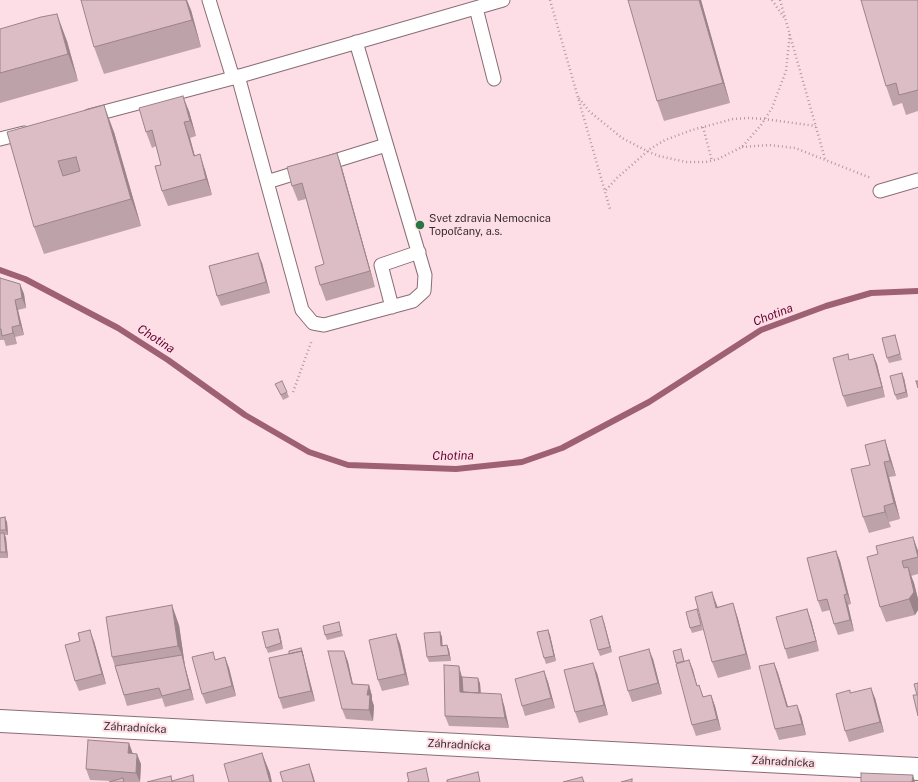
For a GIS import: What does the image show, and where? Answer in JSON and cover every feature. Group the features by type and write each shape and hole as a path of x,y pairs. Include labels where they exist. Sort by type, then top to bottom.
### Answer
{"street":[{"name":"Záhradnícka","path":"0,721 918,770"}],"lane":[{"path":"210,0 236,77 267,182 302,310 313,323 316,324 324,325 413,301 424,291 425,275 419,252 356,42"},
{"path":"75,119 236,77 356,42 468,6 503,0"},
{"path":"468,6 494,79"},
{"path":"0,139 38,129"},
{"path":"267,182 386,145"},
{"path":"880,191 918,180"},
{"path":"392,307 381,265 419,252"}],"path":[{"path":"550,0 606,190 610,209"},
{"path":"772,0 787,23"},
{"path":"780,0 825,159"},
{"path":"579,98 589,111 622,138 647,151 659,156 686,162 712,161 742,147 772,108 786,71 790,32"},
{"path":"606,190 647,151 665,140 703,127 733,119 764,119 816,126"},
{"path":"703,127 712,161"},
{"path":"742,147 769,145 795,148 893,187"},
{"path":"293,392 316,324"}],"building":[{"path":"81,0 186,0 192,20 94,47"},
{"path":"628,0 699,0 723,83 657,101"},
{"path":"861,0 918,0 918,90 899,95 896,83 886,86"},
{"path":"57,14 68,54 0,73 0,29"},
{"path":"183,96 190,121 184,122 194,156 200,154 206,179 162,191 155,166 161,165 152,130 146,132 139,108"},
{"path":"104,105 131,199 34,227 7,132","holes":["76,157 80,171 63,176 58,161"]},
{"path":"337,153 370,271 320,285 315,267 324,264 302,183 292,186 287,167"},
{"path":"258,253 266,282 217,296 209,266"},
{"path":"0,278 20,284 22,298 15,300 20,325 12,327 13,333 2,336 0,329"},
{"path":"895,335 900,354 887,358 882,338"},
{"path":"848,354 849,360 873,354 882,387 843,396 833,358"},
{"path":"902,373 906,392 895,395 890,376"},
{"path":"282,381 287,392 281,395 275,384"},
{"path":"885,440 890,461 884,462 894,503 884,506 885,512 863,517 851,469 870,465 865,445"},
{"path":"5,517 6,530 0,530 0,518"},
{"path":"0,533 4,533 6,552 0,552"},
{"path":"913,537 918,557 902,561 904,568 908,567 914,592 909,599 880,607 867,557 878,554 876,546"},
{"path":"836,551 847,594 844,595 850,620 834,624 827,599 818,601 807,558"},
{"path":"712,592 716,608 733,603 746,654 712,662 695,597"},
{"path":"172,605 178,646 112,657 106,617"},
{"path":"697,609 701,625 690,628 686,612"},
{"path":"807,609 816,641 785,649 776,617"},
{"path":"602,616 610,647 598,650 590,620"},
{"path":"339,622 341,631 325,635 323,626"},
{"path":"278,629 281,643 266,648 262,632"},
{"path":"90,630 102,674 75,681 65,645 80,641 78,633"},
{"path":"548,630 554,656 544,658 537,632"},
{"path":"440,632 441,646 447,645 449,655 427,657 424,633"},
{"path":"396,634 405,674 378,680 369,640"},
{"path":"301,648 302,651 289,654 289,651"},
{"path":"649,649 658,683 628,691 619,657"},
{"path":"681,649 684,661 676,663 673,651"},
{"path":"302,651 311,691 279,698 269,658"},
{"path":"328,651 344,651 352,684 369,685 367,695 370,695 369,710 342,709"},
{"path":"213,652 215,660 225,657 232,686 202,694 192,657"},
{"path":"182,655 190,689 162,696 159,688 124,695 115,666"},
{"path":"689,660 697,686 699,685 703,697 711,695 717,719 692,725 676,664"},
{"path":"593,663 604,705 575,712 564,670"},
{"path":"774,663 787,707 797,705 802,724 775,729 759,666"},
{"path":"444,665 459,666 460,692 501,694 505,718 445,716"},
{"path":"544,671 551,698 522,706 515,679"},
{"path":"462,677 478,678 479,693 463,692"},
{"path":"918,683 918,716 913,695 917,695 914,684"},
{"path":"871,688 880,722 845,731 836,694 850,690 850,693"},
{"path":"88,740 129,743 128,753 137,754 136,773 86,769"},
{"path":"262,753 270,782 229,782 224,764"},
{"path":"309,764 314,782 283,782 280,772"},
{"path":"426,768 429,782 409,782 407,773"},
{"path":"478,772 480,782 447,782 447,780"},
{"path":"861,773 913,775 912,782 861,782"},
{"path":"193,775 194,782 172,781"},
{"path":"171,776 172,782 147,782"},
{"path":"582,777 584,782 563,782"},
{"path":"123,778 124,782 109,782"},
{"path":"632,779 632,782 621,782"}],"waterway":[{"name":"Chotina","path":"0,270 25,279 118,328 168,360 245,415 309,452 348,465 456,469 522,462 562,448 649,402 761,330 826,306 871,293 918,291"}],"place":[{"name":"Svet zdravia Nemocnica Topoľčany, a.s.","path":"420,225"}]}
